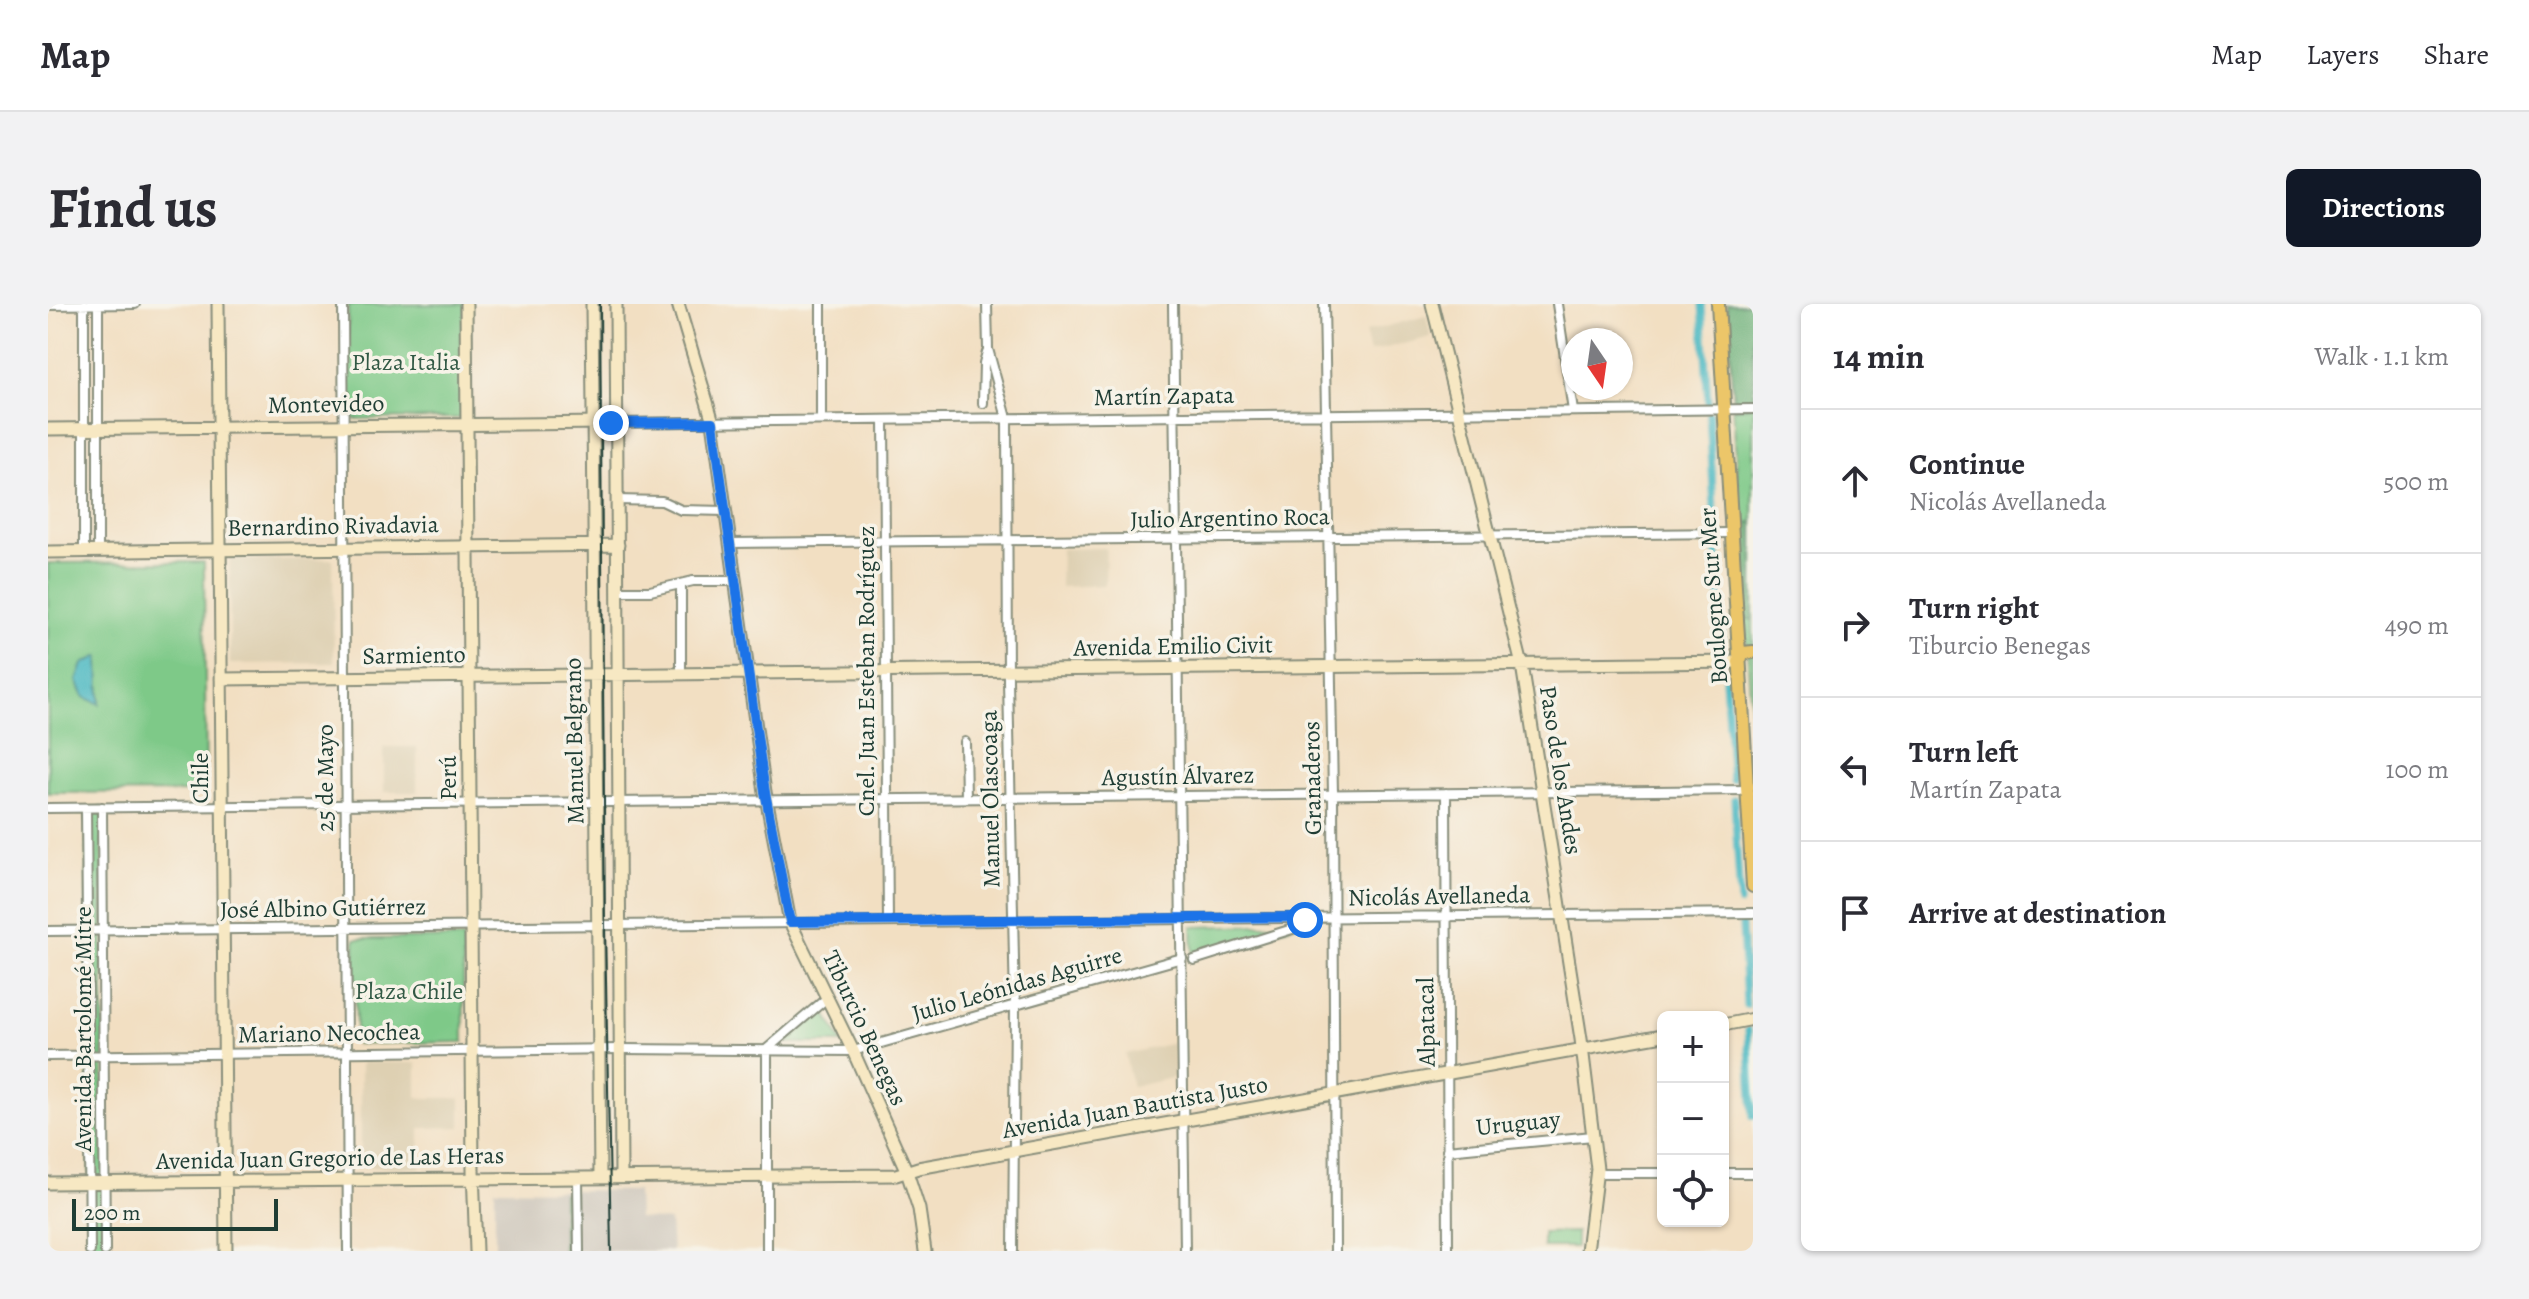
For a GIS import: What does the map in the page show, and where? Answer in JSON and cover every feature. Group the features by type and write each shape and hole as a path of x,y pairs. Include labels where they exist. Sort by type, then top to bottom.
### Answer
{"main road":[{"name":"Boulogne Sur Mer","path":"1718,304 1753,886"},
{"path":"1739,662 1743,653 1753,652"},
{"path":"1739,662 1753,662"},
{"path":"1739,662 1744,670 1753,672"}],"street":[{"path":"84,304 84,551"},
{"path":"98,304 98,551"},
{"path":"48,305 135,304"},
{"name":"Chile","path":"218,304 226,1251"},
{"name":"25 de Mayo","path":"343,304 348,1251"},
{"name":"Perú","path":"466,304 476,1251"},
{"name":"Manuel Belgrano","path":"592,304 617,500 618,545 618,591 607,675 608,802 620,925 610,1050 611,1177"},
{"name":"Manuel Belgrano","path":"611,1177 610,1050 598,926 608,802 607,675 594,545 616,304"},
{"name":"Tiburcio Benegas","path":"678,304 713,422 766,801 790,922 907,1172 919,1209 925,1251"},
{"path":"821,304 821,420"},
{"name":"Manuel Olascoaga","path":"987,304 988,349 1007,418 1008,670 1015,1006 1013,1251"},
{"path":"1173,304 1185,1251"},
{"name":"Granaderos","path":"1324,304 1333,794 1335,1251"},
{"name":"Paso de los Andes","path":"1432,304 1522,665 1583,1050 1593,1136 1597,1173 1587,1251"},
{"path":"1557,304 1573,411"},
{"name":"Manuel Olascoaga","path":"983,403 984,363 988,349"},
{"name":"Martín Zapata","path":"605,423 1753,408"},
{"name":"Cnel. Juan Esteban Rodríguez","path":"884,420 888,921"},
{"name":"Montevideo","path":"48,429 605,423"},
{"path":"617,500 662,501 681,510 726,511"},
{"name":"Julio Argentino Roca","path":"731,543 1731,533"},
{"name":"Bernardino Rivadavia","path":"48,552 618,545"},
{"path":"618,591 650,591 705,580 736,581"},
{"path":"681,584 681,674"},
{"name":"Avenida Emilio Civit","path":"607,675 1739,662"},
{"name":"Sarmiento","path":"221,679 607,675"},
{"path":"965,742 966,798"},
{"name":"Agustín Álvarez","path":"48,808 1747,790"},
{"name":"Alpatacal","path":"1446,793 1448,1251"},
{"name":"Avenida Bartolomé Mitre","path":"102,807 105,1251"},
{"name":"Avenida Bartolomé Mitre","path":"86,808 90,1251"},
{"name":"Nicolás Avellaneda","path":"598,926 1182,918 1301,922 1318,917 1753,913"},
{"path":"1194,960 1301,922"},
{"name":"José Albino Gutiérrez","path":"48,931 598,926"},
{"name":"Julio Leónidas Aguirre","path":"610,1050 853,1051 1182,958"},
{"path":"767,1251 767,1051 769,1046 827,998"},
{"path":"1729,1024 1753,1019"},
{"name":"Avenida Juan Bautista Justo","path":"611,1177 896,1175 918,1168 1657,1036"},
{"name":"Mariano Necochea","path":"48,1056 610,1050"},
{"name":"Uruguay","path":"1447,1150 1593,1136"},
{"path":"1597,1173 1657,1173"},
{"path":"1729,1173 1753,1173"},
{"name":"Avenida Juan Gregorio de Las Heras","path":"48,1183 611,1177"},
{"path":"578,1178 579,1251"}],"shaded area":[{"path":"1426,316 1431,337 1370,352 1365,332"},
{"path":"1106,548 1105,585 1060,587 1061,549"},
{"path":"333,559 334,663 230,664 230,560"},
{"path":"384,747 417,747 417,792 384,792"},
{"path":"1174,1043 1175,1077 1132,1087 1125,1054"},
{"path":"361,1062 417,1063 417,1098 461,1098 461,1127 420,1128 420,1168 361,1167"},
{"path":"495,1189 637,1191 638,1218 670,1221 672,1251 495,1251"}],"green space":[{"name":"Plaza Italia","path":"464,304 464,418 348,419 348,305"},
{"path":"1727,304 1753,304 1753,748"},
{"path":"1727,304 1753,304 1753,407 1734,409"},
{"path":"1753,521 1753,620 1745,618 1740,528"},
{"path":"204,562 206,792 48,793 48,563"},
{"path":"102,807 105,1251 90,1251 86,808"},
{"path":"1298,924 1193,955 1192,927"},
{"name":"Plaza Chile","path":"463,938 464,1042 356,1044 355,939"},
{"path":"824,1010 842,1043 786,1043"},
{"path":"573,1193 572,1251 563,1251 563,1194"},
{"path":"1576,1232 1576,1247 1543,1247 1543,1233"}],"water":[{"path":"99,656 100,704 84,697 77,681 83,664"}],"waterway":[{"path":"1702,304 1708,403"},
{"path":"1709,414 1715,528"},
{"path":"1716,540 1723,641"},
{"path":"1725,680 1732,779"},
{"path":"1734,799 1740,903"},
{"path":"1742,925 1746,1005"},
{"path":"1748,1030 1753,1116"}],"tram line":[{"path":"600,304 611,1251"}],"route":[{"path":"611,423 713,422 765,792 790,922 1300,917 1305,920"}]}
